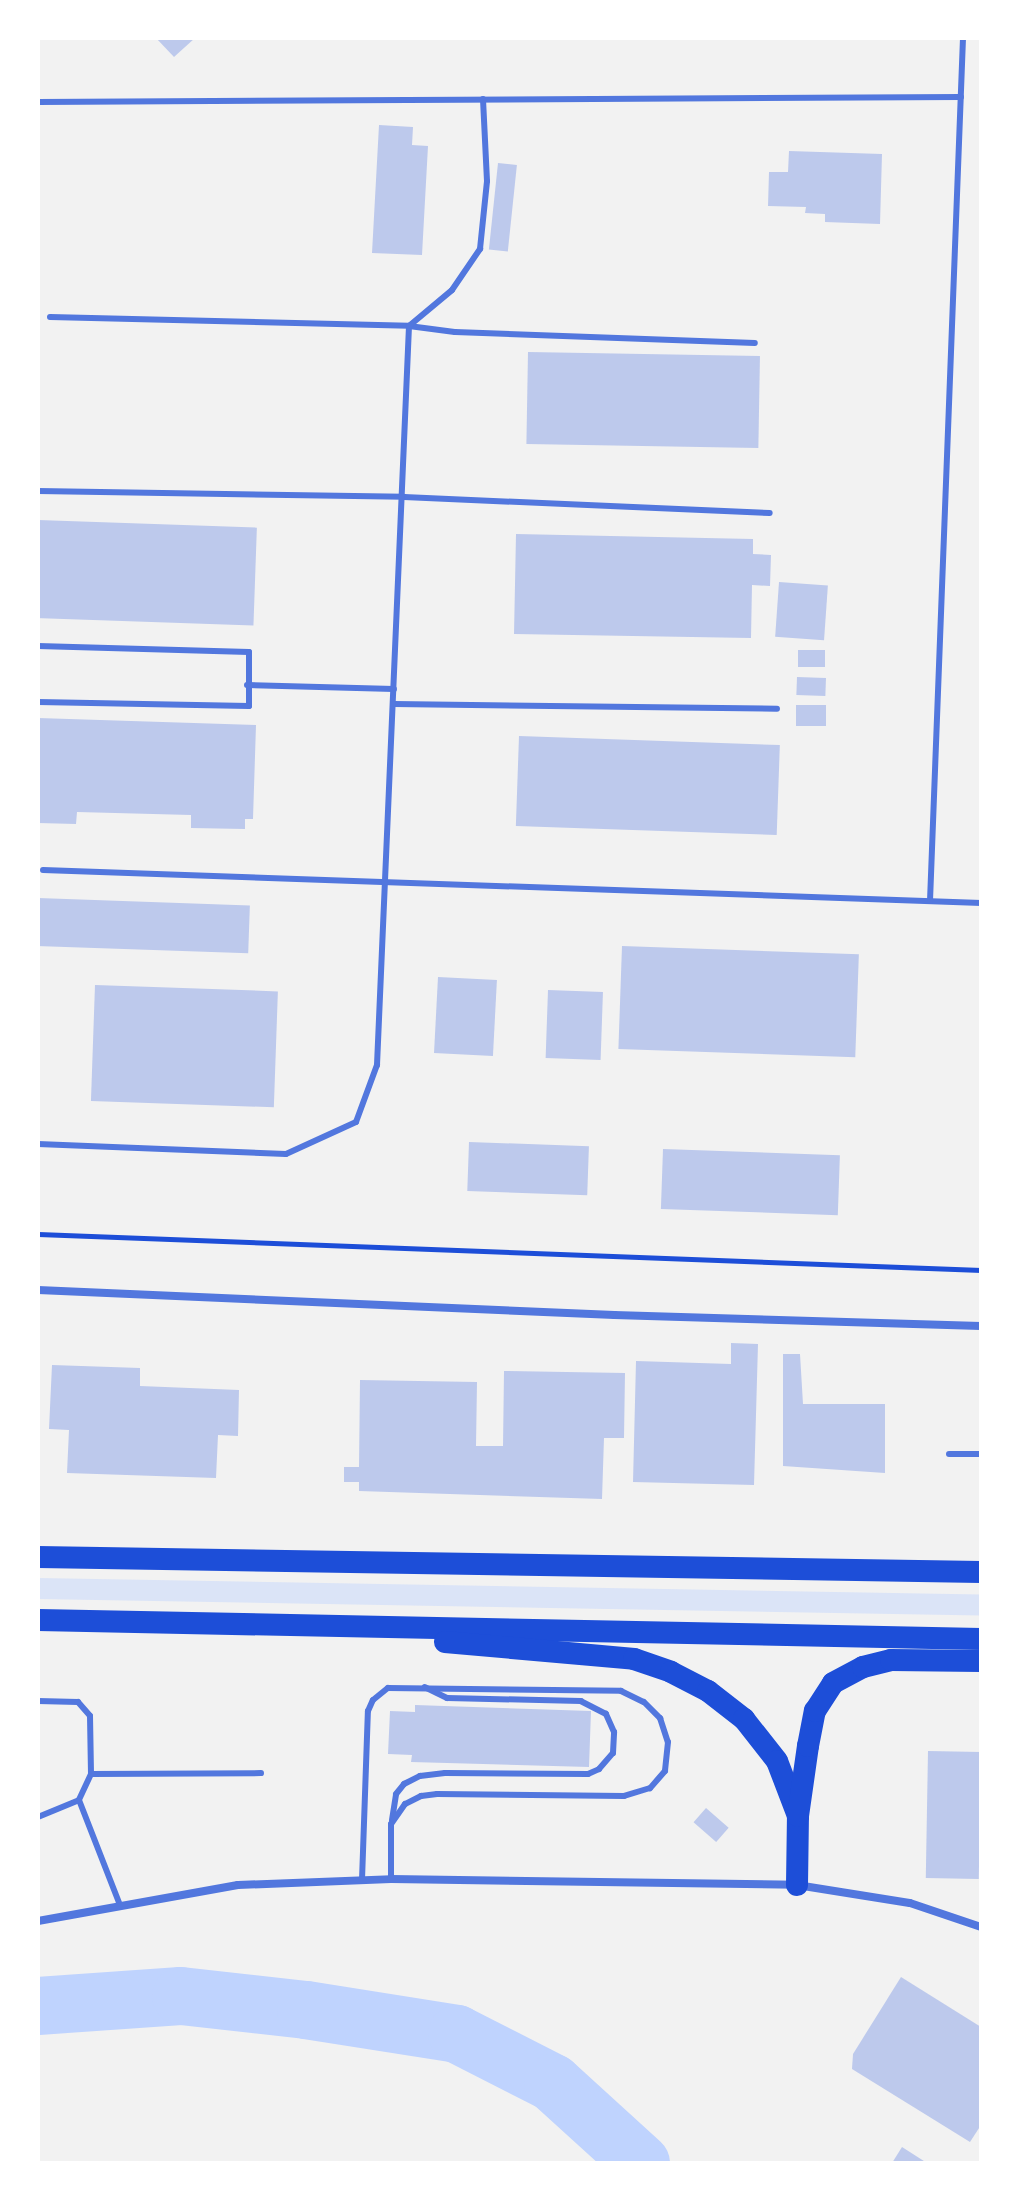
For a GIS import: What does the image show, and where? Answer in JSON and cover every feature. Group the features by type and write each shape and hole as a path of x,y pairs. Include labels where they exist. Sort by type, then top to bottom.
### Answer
{"highway":[{"path":"38,1555 126,1559 981,1572"},
{"path":"38,1620 981,1639"},
{"path":"38,1629 135,1622"},
{"path":"261,1625 593,1655 654,1665 708,1691 744,1719 777,1761 798,1816"},
{"path":"797,1885 798,1816 815,1711 833,1683 863,1667 891,1660 981,1661"}],"street":[{"path":"38,1290 981,1326"},
{"path":"38,1921 238,1885 391,1879 797,1885 910,1903 981,1927"}],"lane":[{"path":"930,901 963,38"},
{"path":"38,102 961,97"},
{"path":"38,1144 286,1154 356,1122 377,1065 404,497 409,326 452,290 480,249 487,181 483,99"},
{"path":"50,317 409,326 455,332 755,343"},
{"path":"38,491 404,497 770,513"},
{"path":"38,646 249,652 249,706 38,702"},
{"path":"247,685 394,689"},
{"path":"394,704 777,709"},
{"path":"43,870 981,903"},
{"path":"949,1454 981,1454"},
{"path":"362,1880 368,1711 373,1700 388,1688 422,1686 621,1691 644,1702 660,1718 668,1742 665,1771 650,1788 624,1796 421,1796 405,1804 391,1824"},
{"path":"391,1879 391,1824 396,1794 404,1784 420,1776 445,1773 588,1774 599,1769 613,1753 614,1732 606,1714 581,1701 447,1698 422,1686"},
{"path":"38,1701 78,1702 90,1716 91,1774 79,1800 38,1817"},
{"path":"91,1774 261,1773"},
{"path":"79,1800 120,1905"}],"path":[{"path":"38,1234 981,1270"}],"shaded area":[{"path":"38,1578 981,1594 980,1615 38,1599"}],"building":[{"path":"156,38 195,38 174,57"},
{"path":"379,125 413,127 412,145 428,146 422,255 372,253"},
{"path":"789,151 882,154 880,224 825,222 825,214 805,213 806,207 768,206 769,172 788,172"},
{"path":"498,163 517,165 508,252 489,250"},
{"path":"528,352 760,356 758,448 526,444"},
{"path":"38,520 257,528 253,626 38,618"},
{"path":"516,534 753,539 753,554 771,555 770,586 752,585 751,638 514,634"},
{"path":"779,582 828,585 824,640 775,637"},
{"path":"798,650 825,650 825,667 798,667"},
{"path":"797,677 826,678 825,696 796,695"},
{"path":"796,705 826,705 826,726 796,726"},
{"path":"38,718 256,725 253,819 245,819 245,829 191,828 191,815 77,812 76,824 38,823"},
{"path":"519,736 780,745 777,835 516,826"},
{"path":"38,898 250,905 248,953 38,946"},
{"path":"622,946 859,954 855,1057 618,1049"},
{"path":"438,977 497,980 493,1056 434,1053"},
{"path":"95,985 278,991 274,1107 91,1101"},
{"path":"548,990 603,992 601,1060 546,1058"},
{"path":"469,1142 589,1146 587,1195 467,1191"},
{"path":"663,1149 840,1155 838,1215 661,1209"},
{"path":"731,1343 758,1344 754,1485 633,1482 636,1361 731,1364"},
{"path":"783,1354 800,1354 803,1404 885,1404 885,1473 783,1466"},
{"path":"52,1365 140,1368 140,1386 239,1390 238,1436 218,1435 216,1478 67,1473 69,1430 49,1429"},
{"path":"504,1371 625,1373 624,1438 604,1438 602,1499 359,1491 359,1482 344,1482 344,1467 359,1467 360,1380 477,1382 476,1446 503,1446"},
{"path":"415,1705 591,1711 589,1767 411,1762 412,1755 388,1754 390,1711 415,1712"},
{"path":"928,1751 981,1752 979,1879 926,1878"},
{"path":"706,1808 729,1828 716,1842 694,1822"},
{"path":"901,1977 981,2027 981,2125 970,2142 852,2069 853,2054"},
{"path":"902,2147 927,2163 892,2163"}],"waterway":[{"path":"38,2006 181,1996 306,2010 457,2034 553,2083 641,2163"}]}
